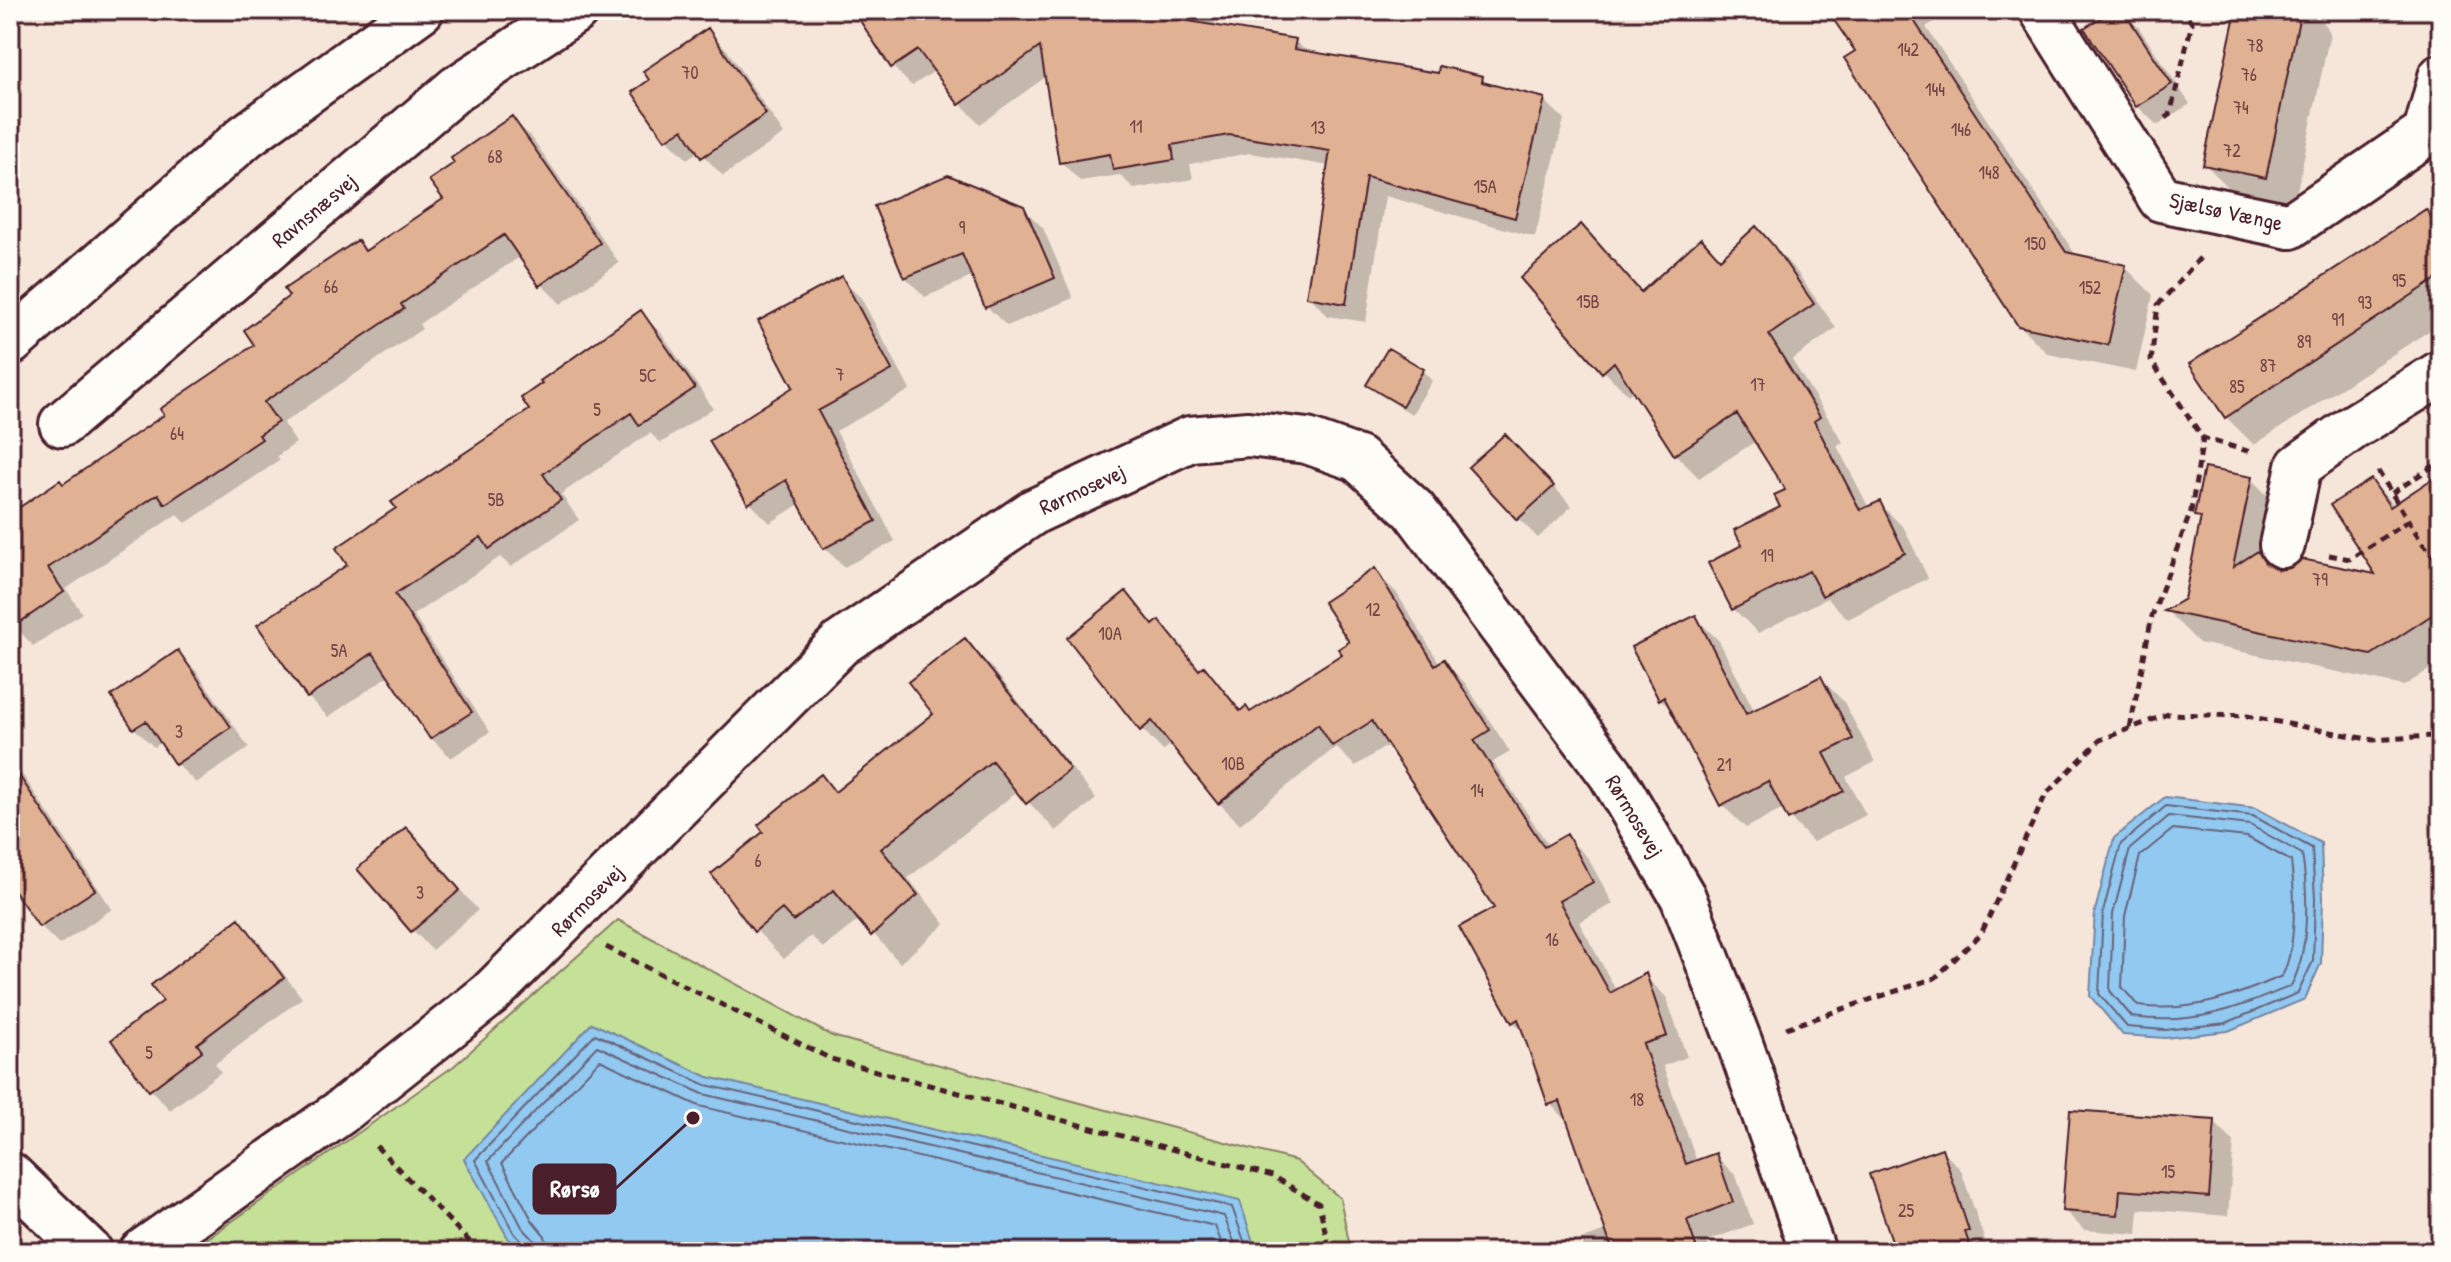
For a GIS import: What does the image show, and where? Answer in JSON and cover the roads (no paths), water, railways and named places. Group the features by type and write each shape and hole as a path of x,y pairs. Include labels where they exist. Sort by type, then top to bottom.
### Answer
{"street":[{"path":"10,343 246,136 421,10"},
{"name":"Ravnsnæsvej","path":"62,424 456,89 576,10"},
{"name":"Sjælsø Vænge","path":"2042,10 2161,199 2290,226 2426,133 2441,77"},
{"path":"2282,545 2299,466 2352,428 2441,373"},
{"name":"Rørmosevej","path":"142,1252 341,1112 490,994 840,644 1035,511 1190,439 1248,434 1307,441 1358,459 1414,510 1611,774 1683,897 1740,1044 1813,1252"},
{"path":"10,1175 90,1252"}],"water":[{"path":"2165,797 2256,808 2321,843 2321,963 2305,999 2228,1031 2165,1038 2123,1035 2090,996 2095,911 2114,838"},
{"path":"592,1023 708,1077 1240,1201 1256,1252 521,1252 508,1238 464,1159"}],"place":[{"name":"Rørsø","path":"693,1118"}]}
